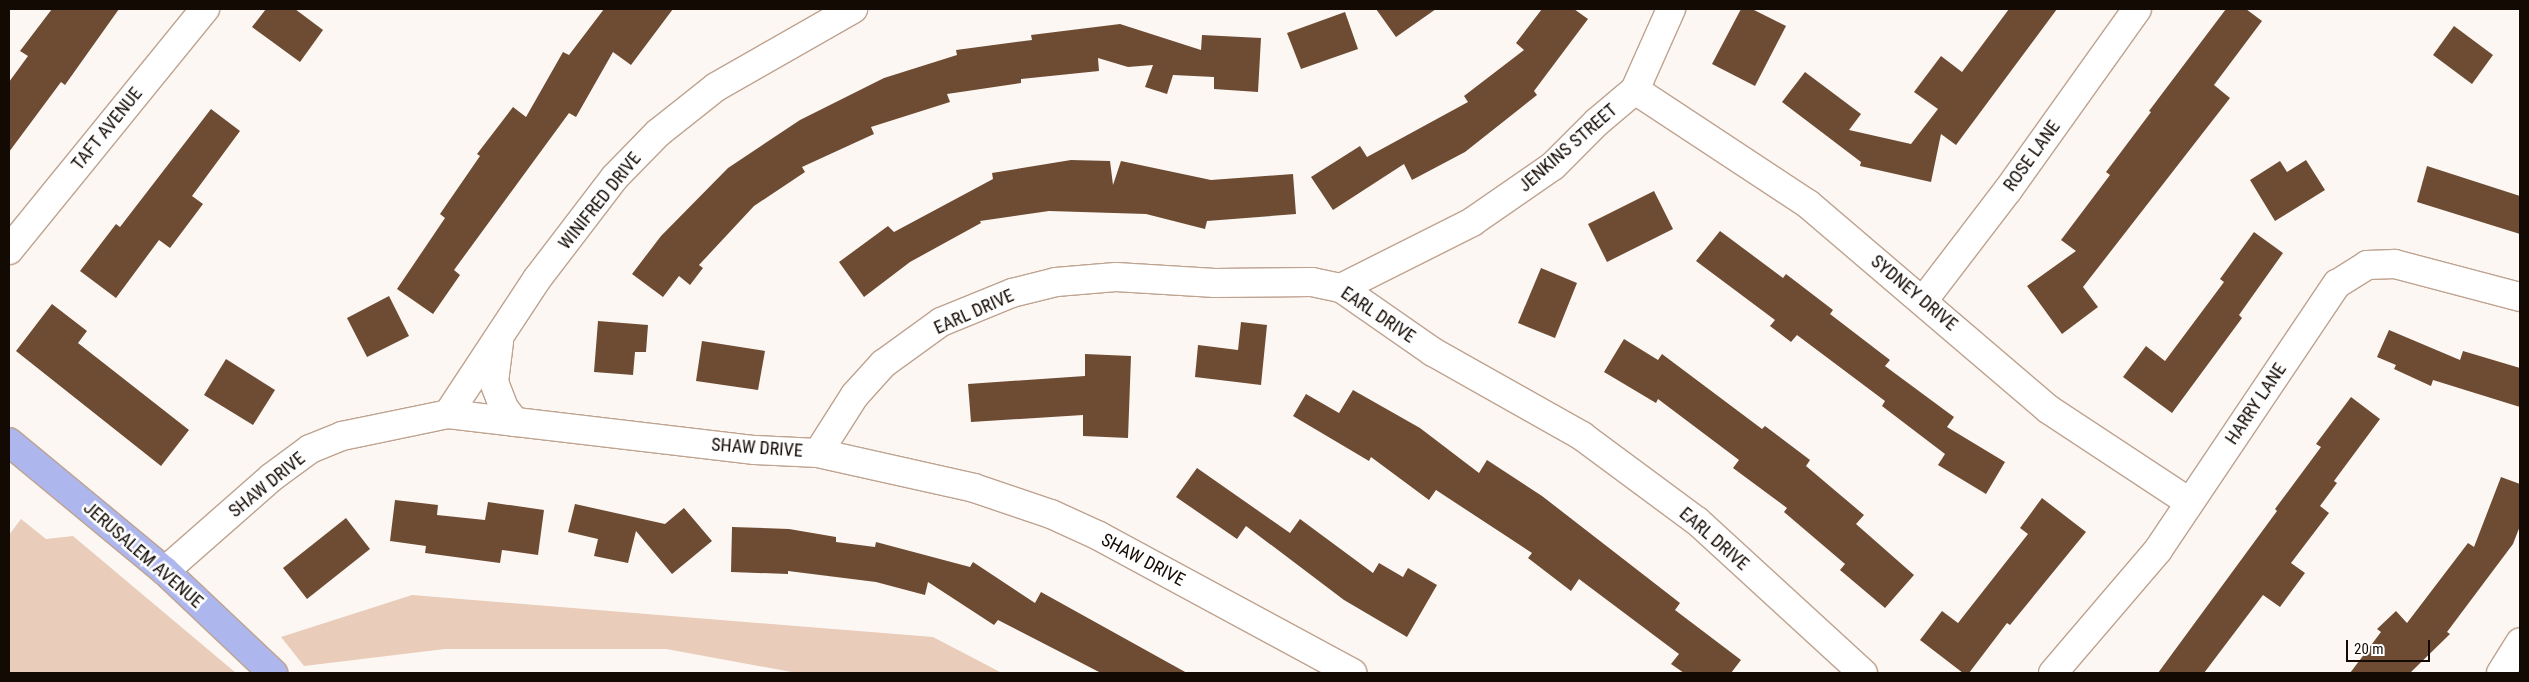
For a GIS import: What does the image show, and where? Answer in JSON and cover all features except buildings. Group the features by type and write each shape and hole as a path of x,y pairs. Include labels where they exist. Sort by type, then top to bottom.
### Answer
{"main road":[{"name":"JERUSALEM AVENUE","path":"9,442 166,571 272,673"}],"street":[{"name":"TAFT AVENUE","path":"9,250 205,9"},
{"name":"JENKINS STREET","path":"1341,288 1472,222 1523,190 1553,166 1597,122 1635,90 1670,9"},
{"name":"ROSE LANE","path":"1923,301 2008,190 2137,9"},
{"name":"WINIFRED DRIVE","path":"448,414 537,280 615,177 658,133 716,87 842,12"},
{"name":"SYDNEY DRIVE","path":"1635,90 1808,204 2048,409 2189,502"},
{"name":"HARRY LANE","path":"2053,673 2158,550 2337,284 2367,265 2395,264 2520,297"},
{"name":"EARL DRIVE","path":"818,453 855,395 883,364 941,322 1012,293 1056,282 1116,277 1215,283 1312,282 1341,288 1433,352 1582,436 1698,521 1863,673"},
{"path":"500,336 494,382 504,408 515,422"},
{"name":"SHAW DRIVE","path":"166,571 272,477 310,449 342,436 448,414 755,450 818,453 966,486 1051,514 1099,536 1352,673"},
{"path":"2501,673 2520,642"}],"shaded area":[{"path":"21,519 46,539 73,536 236,673 9,673 9,535"},
{"path":"412,595 933,637 1002,673 797,673 666,649 445,649 304,666 281,637"}]}
